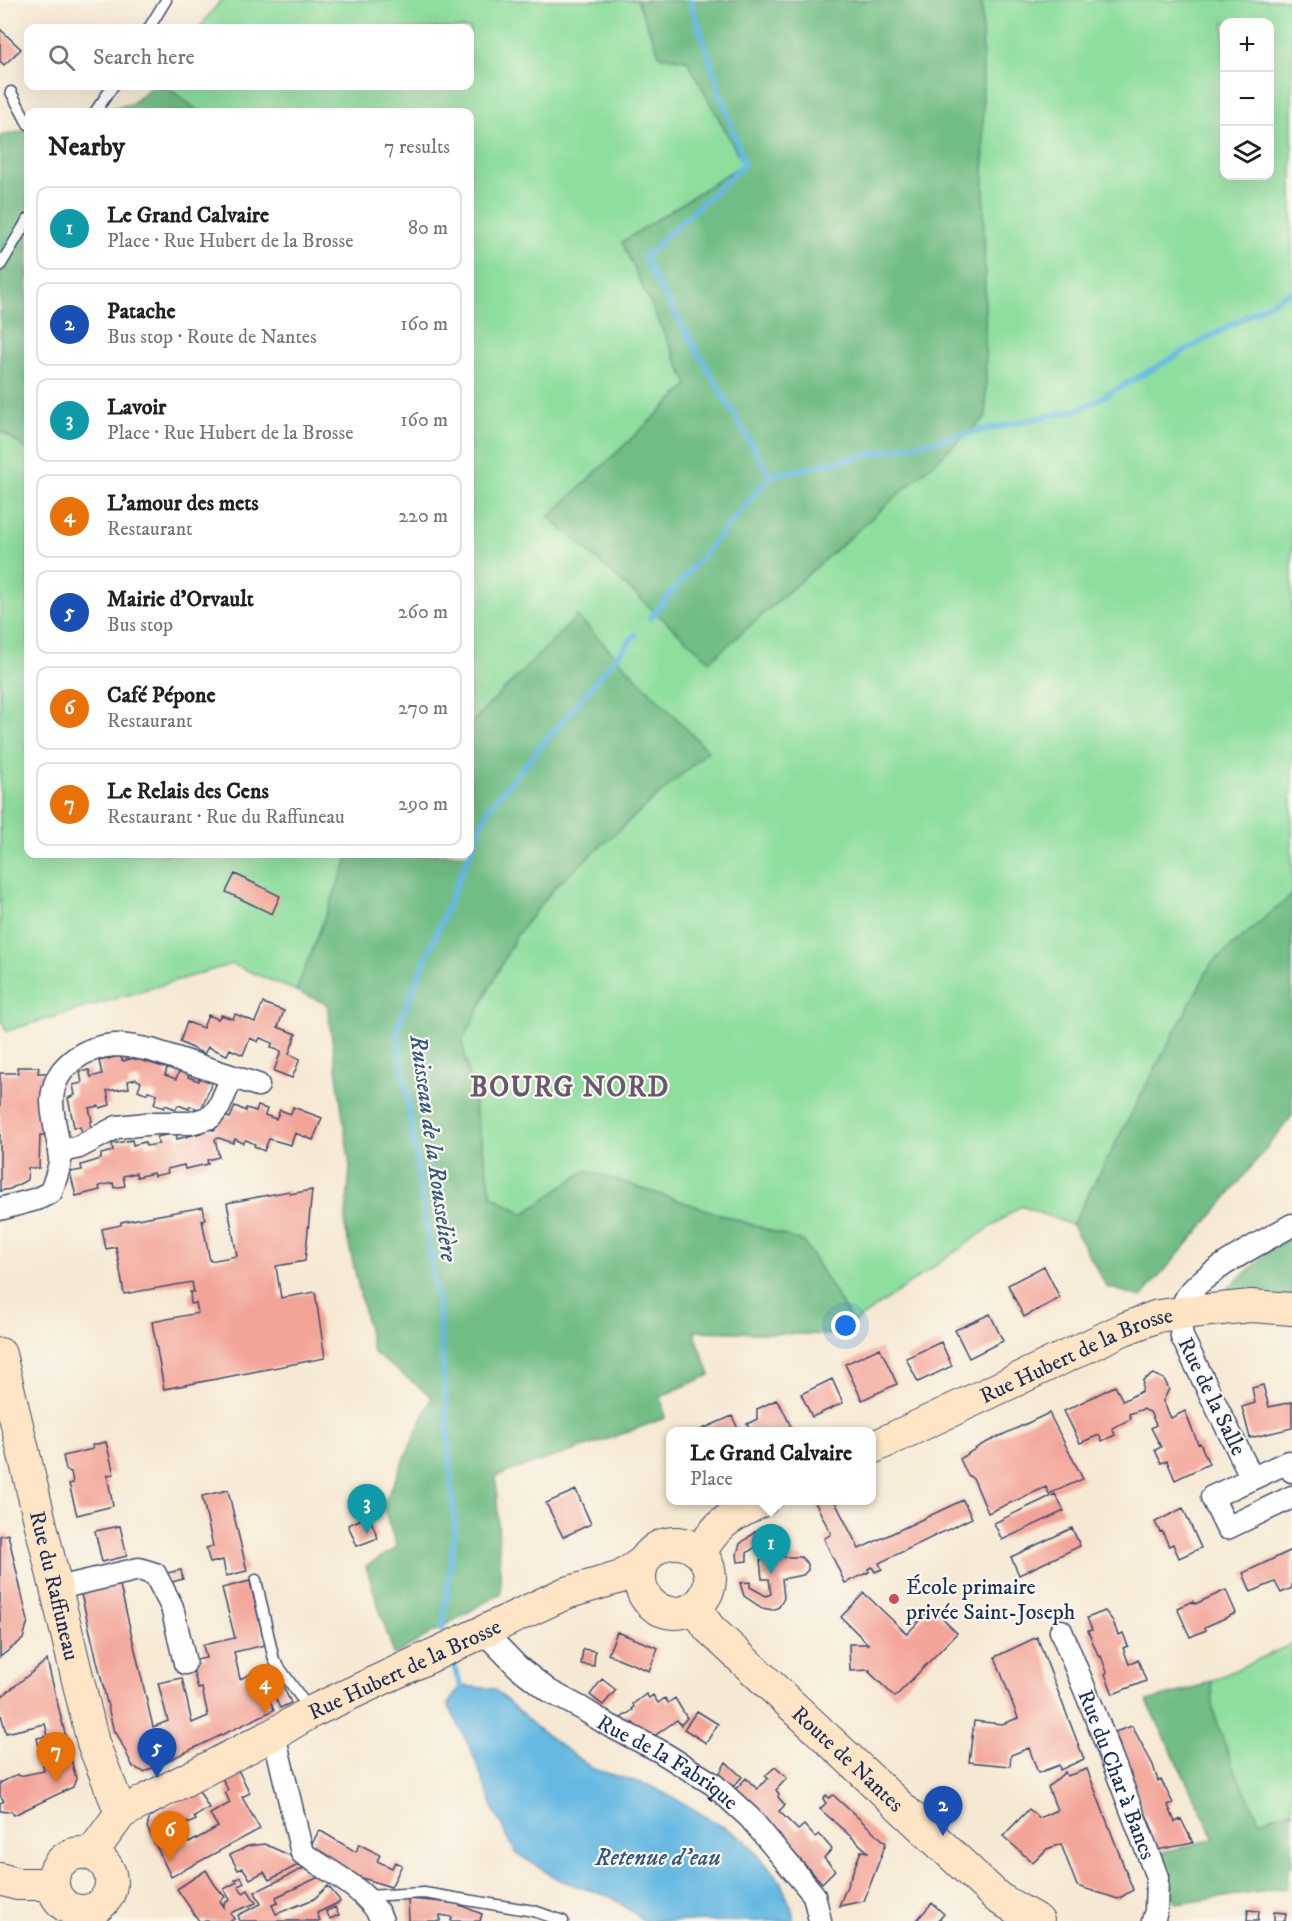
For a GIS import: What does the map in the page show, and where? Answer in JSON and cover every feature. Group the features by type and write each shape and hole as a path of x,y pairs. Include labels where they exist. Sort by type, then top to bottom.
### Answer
{"main road":[{"name":"Rue Hubert de la Brosse","path":"876,1446 1124,1329 1158,1316 1251,1306 1292,1309"},
{"name":"Rue du Raffuneau","path":"0,1354 93,1743 121,1814"},
{"path":"700,1553 713,1533 728,1518 753,1505"},
{"path":"676,1542 689,1545 700,1553 708,1563 710,1582 710,1588 704,1599 685,1612 662,1611 652,1605 640,1585 643,1562 651,1551 676,1542"},
{"name":"Rue Hubert de la Brosse","path":"121,1814 274,1734 311,1712 567,1593 597,1586 621,1577 643,1562"},
{"name":"Rue Hubert de la Brosse","path":"597,1586 645,1596"},
{"name":"Route de Nantes","path":"695,1607 709,1628 998,1898 1038,1921"},
{"path":"91,1854 121,1814"},
{"path":"72,1854 91,1854 101,1859 108,1868 111,1889 106,1899 90,1916 64,1906 56,1896 53,1884 57,1866 64,1859 72,1854"},
{"path":"0,1880 17,1884 53,1884"}],"street":[{"path":"0,1209 37,1199 51,1192 60,1163 52,1099 57,1080 66,1066 79,1054 115,1045 152,1050 258,1085"},
{"path":"59,1152 80,1147 117,1127 156,1123 191,1123 211,1117 219,1107 231,1077"},
{"path":"1182,1313 1185,1300 1201,1282 1292,1225"},
{"name":"Rue de la Salle","path":"1182,1313 1180,1325 1182,1336 1252,1478"},
{"name":"Rue de la Salle","path":"1292,1471 1288,1462 1212,1497 1227,1528 1292,1497"},
{"path":"57,1588 140,1569 155,1574 172,1607 185,1663"},
{"name":"Rue du Char à Bancs","path":"1061,1632 1157,1876 1156,1911 1153,1921"},
{"name":"Rue de la Fabrique","path":"474,1636 518,1666 549,1691 658,1750 713,1784 750,1818 814,1895 820,1921"},
{"path":"274,1734 302,1854 365,1896 379,1912 382,1921"}],"lane":[{"path":"151,24 166,0"},
{"path":"98,108 110,90"},
{"path":"11,92 24,116"},
{"path":"0,266 24,226"},
{"path":"256,1580 274,1660 311,1712"},
{"path":"365,1896 424,1893 534,1911 563,1921"}],"green space":[{"path":"221,0 637,0 660,56 687,60 744,164 622,242 688,385 549,517 986,417 982,0 1292,0 1292,895 1211,964 1072,1225 1021,1206 853,1323 804,1242 586,1170 524,1214 492,1196 462,1042 516,936 556,886 707,751 577,617 474,720 474,108 195,108 170,90 474,90 474,24 202,24"},
{"path":"637,0 982,0 986,417 710,661 549,517 688,385 622,242 743,164 687,60 660,56"},
{"path":"147,90 170,90 195,108 114,108 131,104"},
{"path":"24,131 24,447 0,430 0,136"},
{"path":"0,430 24,447 24,858 348,858 296,991 232,964 6,1031 0,1016"},
{"path":"577,616 708,751 556,886 516,936 462,1042 492,1196 524,1214 586,1170 804,1242 853,1323 836,1335 694,1331 710,1375 661,1396 665,1418 496,1476 501,1593 394,1655 366,1566 397,1548 383,1506 432,1397 373,1352 345,1227 350,1167 327,1004 296,991 348,858 474,858 474,720"},
{"path":"1292,895 1292,1116 1211,1217 1141,1297 1107,1287 1072,1225 1211,964"},
{"path":"1292,1232 1292,1302 1221,1294"},
{"path":"1292,1644 1292,1865 1289,1866 1286,1888 1176,1904 1160,1853 1215,1839 1147,1701 1196,1688"},
{"path":"1212,1680 1213,1710 1232,1764 1260,1821 1292,1809 1292,1865 1289,1866 1286,1888 1176,1904 1160,1853 1215,1839 1147,1701 1196,1688"}],"water":[{"name":"Retenue d'eau","path":"461,1686 494,1689 536,1727 593,1769 648,1785 745,1840 780,1881 793,1912 793,1921 645,1921 611,1897 559,1880 516,1853 494,1810 472,1752 448,1704"}],"building":[{"path":"0,29 21,49 4,65 0,61"},
{"path":"235,874 280,896 272,914 226,892"},
{"path":"263,1003 284,1011 278,1027 296,1034 289,1054 300,1059 292,1078 274,1071 281,1051 271,1048 272,1043 260,1038 258,1042 250,1038 243,1055 230,1049 227,1055 208,1047 204,1054 180,1042 187,1022 203,1028 208,1015 218,1019 221,1015 233,1019 235,1014 255,1022"},
{"path":"120,1056 123,1061 133,1058 167,1068 165,1075 176,1079 180,1069 190,1072 188,1077 199,1081 200,1077 212,1082 201,1110 178,1105 176,1109 165,1105 164,1108 154,1104 157,1094 148,1091 147,1094 138,1090 141,1082 136,1079 128,1081 129,1088 107,1091 110,1105 89,1108 91,1129 82,1132 80,1127 74,1127 68,1098 75,1095 73,1085 82,1083 80,1072 89,1070 91,1077 102,1074 99,1061"},
{"path":"17,1067 39,1067 38,1073 47,1073 45,1135 40,1135 39,1168 28,1168 27,1180 10,1189 0,1191 0,1073 18,1073"},
{"path":"235,1106 246,1111 246,1108 256,1111 258,1106 267,1109 265,1115 276,1119 280,1110 291,1114 293,1107 322,1118 313,1140 295,1133 291,1145 269,1139 264,1151 246,1140 243,1143 235,1139 233,1143 219,1138 215,1139 219,1157 207,1160 208,1164 185,1169 184,1165 167,1169 168,1173 154,1176 153,1173 137,1177 136,1173 123,1176 125,1186 114,1188 113,1183 99,1186 100,1190 76,1196 70,1172 82,1170 81,1165 101,1159 101,1154 113,1151 112,1144 132,1140 133,1145 145,1142 146,1146 159,1144 157,1137 176,1133 177,1139 201,1133 200,1129 211,1127 215,1130 221,1115 230,1118"},
{"path":"312,1190 305,1261 276,1266 281,1298 315,1292 325,1358 164,1389 152,1322 198,1313 196,1303 191,1304 190,1292 194,1292 192,1282 124,1294 116,1247 106,1249 102,1229 121,1225 121,1222 203,1207 205,1219 202,1220 210,1261 237,1256 227,1203 289,1191 290,1194"},
{"path":"1044,1266 1060,1298 1024,1317 1008,1285"},
{"path":"990,1314 1003,1341 969,1358 955,1330"},
{"path":"941,1342 952,1366 918,1382 906,1358"},
{"path":"880,1348 897,1384 862,1400 845,1364"},
{"path":"1153,1374 1164,1379 1169,1389 1163,1401 1171,1418 1185,1411 1209,1464 1175,1480 1167,1461 1161,1463 1155,1450 1161,1447 1151,1428 1156,1425 1150,1412 1143,1409 1129,1414 1131,1419 1112,1428 1115,1435 1102,1441 1099,1435 1080,1443 1064,1411 1115,1386 1123,1401 1142,1391 1143,1380"},
{"path":"832,1379 843,1403 812,1417 801,1394"},
{"path":"1263,1385 1269,1407 1292,1402 1292,1428 1250,1438 1242,1407 1255,1403 1252,1388"},
{"path":"776,1400 791,1427 749,1427 747,1424 757,1419 757,1409"},
{"path":"1049,1413 1083,1479 1049,1494 1046,1487 988,1513 974,1480 967,1474 960,1459 981,1445"},
{"path":"732,1416 737,1427 707,1427"},
{"path":"106,1442 114,1474 107,1475 113,1506 77,1515 69,1484 73,1483 71,1472 66,1470 63,1456 93,1449 92,1445"},
{"path":"228,1490 247,1571 226,1576 223,1560 210,1563 206,1548 213,1546 202,1496"},
{"path":"576,1490 591,1524 563,1537 546,1503"},
{"path":"1055,1494 1064,1511 1002,1540 994,1523"},
{"path":"963,1500 972,1518 879,1563 882,1569 875,1572 872,1567 868,1569 869,1572 845,1583 824,1539 831,1534 816,1505 837,1505 859,1549"},
{"path":"1183,1508 1201,1548 1179,1558 1173,1544 1169,1546 1155,1522"},
{"path":"369,1516 378,1538 357,1546 348,1525"},
{"path":"120,1526 127,1556 102,1562 95,1531"},
{"path":"764,1528 772,1531 777,1537 780,1557 801,1557 808,1564 808,1570 803,1575 782,1579 784,1598 779,1607 773,1610 762,1608 744,1596 740,1583 750,1582 750,1587 766,1596 771,1594 769,1579 762,1579 760,1560 767,1559 766,1544 761,1543 747,1553 747,1561 738,1562 737,1554 740,1544"},
{"path":"1072,1528 1080,1546 1019,1575 1011,1557"},
{"path":"8,1534 28,1621 23,1639 0,1657 0,1536"},
{"path":"1292,1550 1292,1588 1281,1593 1275,1582 1251,1592 1243,1573"},
{"path":"181,1570 183,1579 169,1583 167,1573"},
{"path":"119,1581 153,1727 168,1721 158,1683 182,1678 192,1723 208,1716 202,1688 198,1689 191,1661 206,1658 203,1645 235,1638 222,1588 250,1581 265,1645 234,1652 240,1679 257,1671 274,1710 144,1772 133,1767 114,1732 80,1590"},
{"path":"1226,1590 1236,1613 1205,1627 1206,1630 1190,1637 1177,1608 1193,1601 1195,1604"},
{"path":"864,1593 907,1634 931,1608 957,1633 895,1697 869,1672 870,1670 850,1671 849,1644 868,1644 841,1617"},
{"path":"1105,1611 1113,1621 1118,1635 1123,1633 1128,1646 1123,1648 1129,1664 1138,1660 1146,1681 1113,1694 1101,1656 1099,1657 1088,1631 1092,1630 1087,1618"},
{"path":"617,1632 658,1648 649,1671 608,1654"},
{"path":"1037,1637 1084,1759 1060,1770 1059,1765 1038,1773 1029,1748 1011,1755 1010,1766 969,1762 974,1721 1002,1724 1018,1718 995,1657"},
{"path":"583,1649 595,1651 594,1666 581,1664"},
{"path":"47,1660 76,1779 73,1787 14,1815 11,1811 0,1811 0,1803 4,1801 0,1796 0,1783 18,1774 19,1776 44,1771 37,1738 48,1736 45,1724 6,1733 0,1711 0,1698"},
{"path":"602,1679 616,1690 603,1705 590,1695"},
{"path":"281,1682 291,1703 280,1708 270,1687"},
{"path":"646,1694 649,1698 653,1695 658,1703 665,1698 668,1703 675,1698 687,1718 681,1725 677,1720 647,1741 633,1723 629,1727 621,1718 633,1710 633,1704"},
{"path":"697,1711 718,1724 706,1743 684,1729"},
{"path":"1132,1726 1153,1765 1158,1781 1161,1780 1173,1803 1168,1805 1175,1822 1181,1819 1193,1843 1157,1850 1152,1835 1154,1834 1146,1814 1144,1815 1130,1772 1128,1773 1117,1747 1120,1746 1115,1732"},
{"path":"726,1762 742,1777 730,1790 717,1778"},
{"path":"775,1767 787,1778 776,1790 778,1797 785,1805 779,1811 798,1830 804,1825 815,1837 819,1834 832,1849 824,1858 835,1870 822,1883 733,1792 746,1778 757,1789 768,1778 765,1776"},
{"path":"1087,1769 1133,1890 1118,1899 1077,1886 1061,1844 1047,1849 1033,1863 1003,1836 1029,1809 1039,1818 1057,1810 1048,1787 1065,1772 1067,1776"},
{"path":"238,1770 250,1793 242,1797 260,1829 171,1877 147,1827 150,1817 198,1789 209,1808 194,1817 196,1820 188,1824 187,1821 174,1828 181,1844 187,1841 189,1843 218,1827 210,1814 230,1803 225,1792 228,1790 222,1778"},
{"path":"826,1795 829,1798 833,1795 886,1843 864,1901 839,1906 861,1851 868,1852 820,1809 826,1803 823,1799"},
{"path":"319,1830 356,1852 359,1844 380,1855 377,1861 392,1868 395,1862 402,1865 391,1887 350,1874 311,1846"},
{"path":"264,1844 304,1862 269,1880 264,1872 250,1879 243,1868 238,1870 230,1855 248,1846"},
{"path":"308,1866 319,1877 276,1897 278,1903 272,1905 276,1914 314,1899 328,1886 340,1902 317,1913 320,1921 240,1921 238,1915 261,1904 255,1892"},
{"path":"206,1870 225,1897 220,1901 224,1907 224,1903 230,1900 224,1889 241,1877 244,1883 238,1886 243,1893 248,1890 256,1903 230,1913 234,1919 231,1921 199,1921 177,1889"},
{"path":"408,1899 455,1903 482,1914 480,1921 451,1921 452,1917 440,1915 440,1921 409,1921"},
{"path":"932,1903 944,1914 938,1921 916,1921"},
{"path":"335,1907 339,1915 330,1919 326,1911"},
{"path":"1248,1910 1259,1911 1258,1921 1247,1921"},
{"path":"1274,1912 1286,1913 1285,1921 1274,1921"}],"waterway":[{"name":"Ruisseau de la Rousselière","path":"690,0 744,164 643,258 770,476"},
{"path":"650,618 770,476 1081,409 1292,291"},
{"name":"Ruisseau de la Rousselière","path":"474,843 488,809 635,635"},
{"name":"Ruisseau de la Rousselière","path":"442,1630 455,1532 439,1312 397,1028 468,858"},
{"path":"454,1667 461,1686"}],"place":[{"name":"Lavoir","path":"367,1534"},
{"name":"Le Grand Calvaire","path":"771,1574"},
{"name":"École primaire privée Saint-Joseph","path":"894,1599"},
{"name":"L'amour des mets","path":"265,1714"},
{"name":"Mairie d'Orvault","path":"157,1778"},
{"name":"Le Relais des Cens","path":"56,1782"},
{"name":"Patache","path":"943,1836"},
{"name":"Café Pépone","path":"170,1861"}],"district":[{"name":"BOURG NORD","path":"570,1086"}]}
